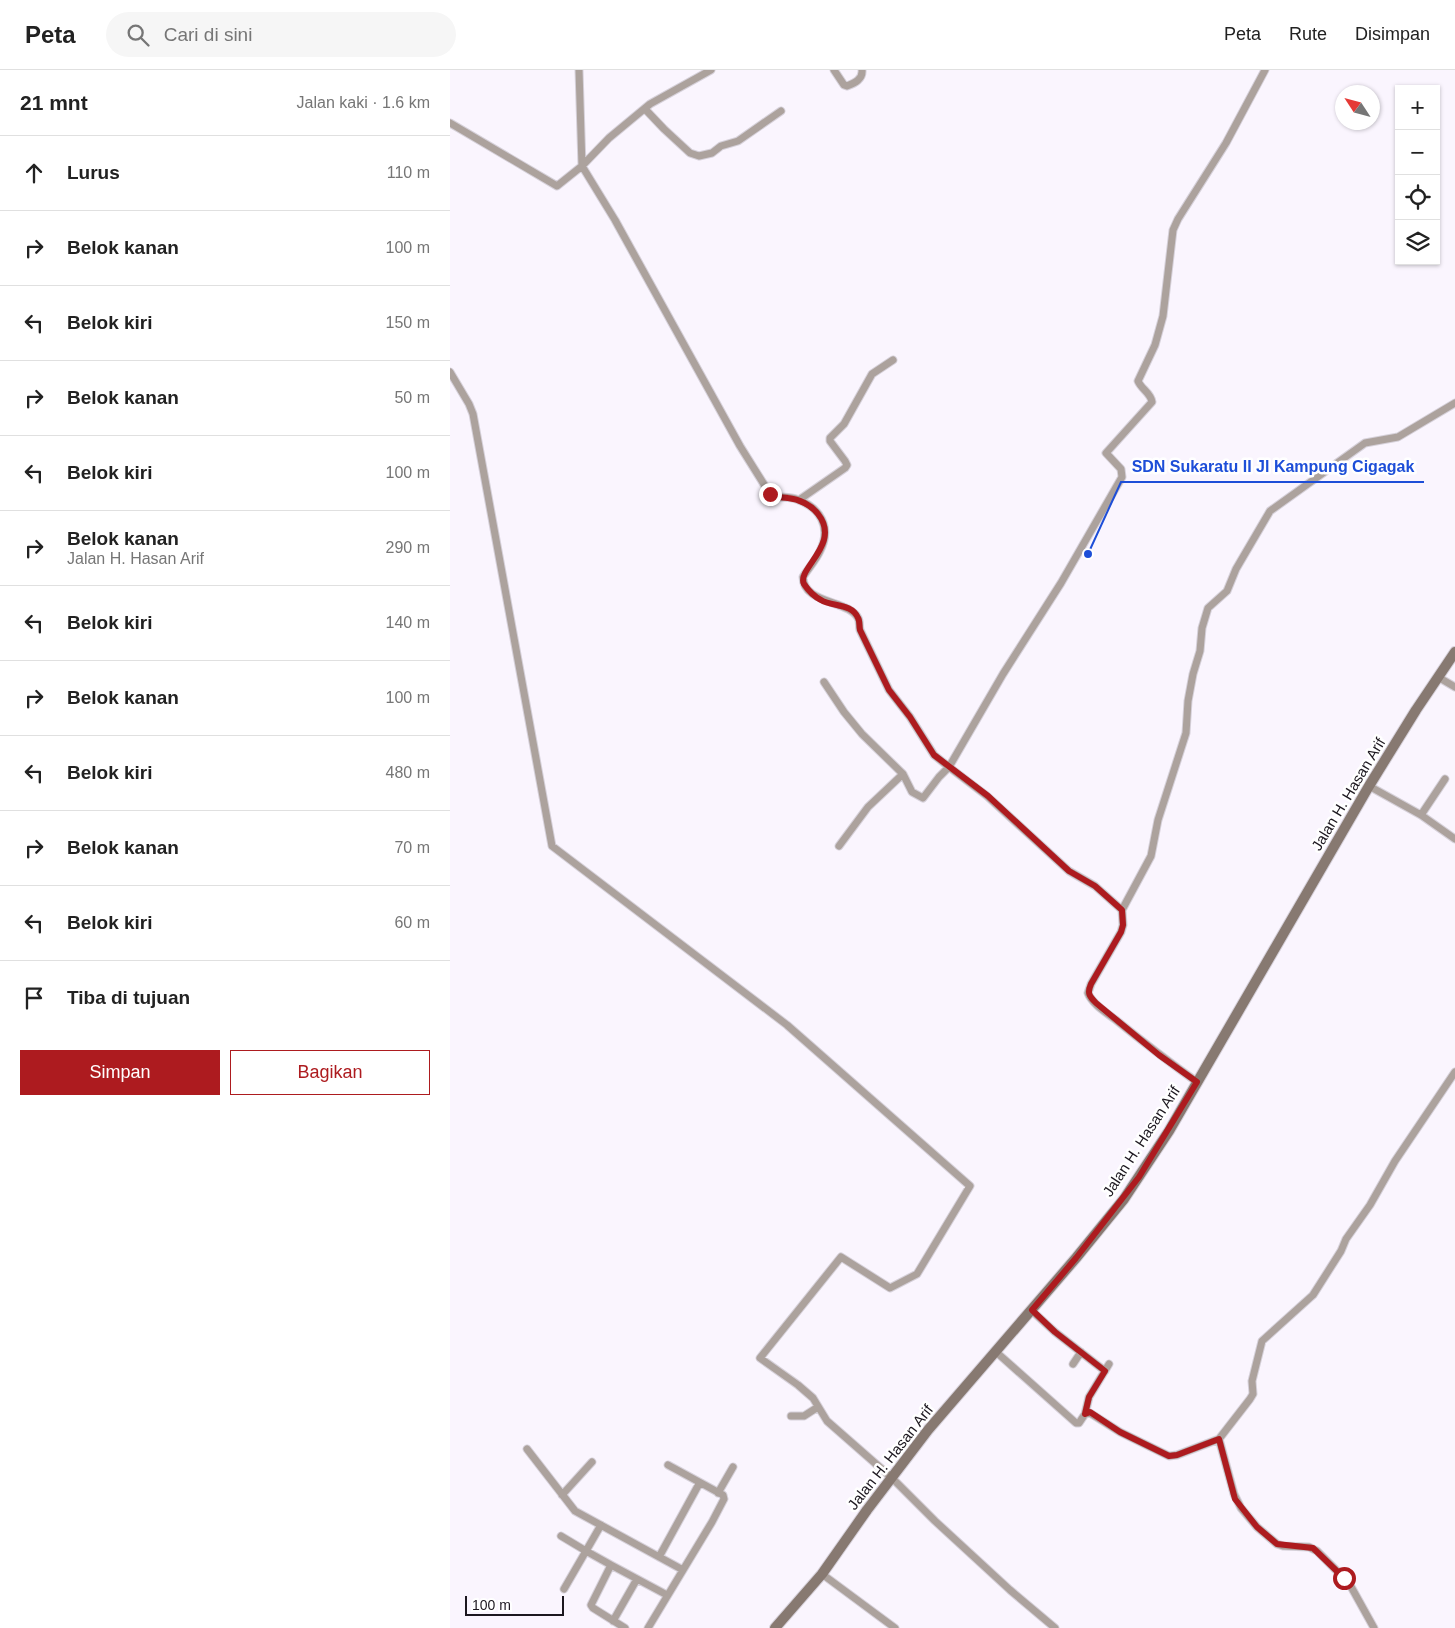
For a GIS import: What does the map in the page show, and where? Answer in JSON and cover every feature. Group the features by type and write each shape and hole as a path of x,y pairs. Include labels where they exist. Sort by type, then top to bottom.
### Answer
{"main road":[{"name":"Jalan H. Hasan Arif","path":"775,1628 822,1574 928,1430 1032,1310 1134,1184 1169,1132 1369,786 1455,652"}],"street":[{"path":"580,70 582,166 615,220 740,446 770,494 775,497 791,498 807,504 817,512 826,530 820,552 803,577 805,584 821,600 846,607 856,615 860,630 889,690 910,717 934,755 993,800 1069,871 1095,886 1122,910"},
{"path":"450,123 554,185 560,185 582,166 609,138 645,109 711,70"},
{"path":"834,70 844,85 847,86 857,81 862,74 862,70"},
{"path":"824,682 844,712 862,734 903,774 912,792 923,798 939,777 950,767 1006,669 1061,583 1122,477 1121,469 1106,453 1152,402 1150,395 1140,386 1138,381 1155,345 1163,316 1173,230 1226,143 1265,70"},
{"path":"645,109 690,152 699,156 712,153 721,146 738,142 782,111"},
{"path":"798,500 845,468 847,464 830,441 830,438 848,419 872,374 893,360"},
{"path":"450,372 470,404 473,414 552,846 787,1024 970,1186 917,1274 890,1288 841,1257 760,1358 813,1398 827,1422 1010,1590 1055,1628"},
{"path":"1197,1082 1159,1055 1096,1003 1088,992 1121,932 1123,925 1122,910 1152,856 1158,820 1186,732 1188,700 1200,651 1202,628 1208,608 1226,591 1236,568 1270,511 1365,443 1398,436 1455,402"},
{"path":"1438,677 1455,687"},
{"path":"839,846 868,807 903,774"},
{"path":"1421,815 1445,779"},
{"path":"1369,786 1421,815 1455,839"},
{"path":"1085,1414 1090,1412 1120,1432 1169,1456 1177,1455 1219,1439 1252,1397 1252,1381 1262,1342 1277,1326 1313,1295 1341,1251 1346,1239 1370,1205 1395,1161 1455,1072"},
{"path":"995,1351 1076,1423 1079,1423 1085,1414 1089,1397 1107,1368 1081,1352 1055,1332 1032,1310"},
{"path":"1073,1364 1081,1352"},
{"path":"791,1416 804,1416 818,1407"},
{"path":"1219,1439 1234,1494 1241,1508 1257,1527 1277,1544 1283,1546 1309,1546 1317,1551 1349,1583 1374,1628"},
{"path":"527,1449 575,1511 683,1570"},
{"path":"562,1496 592,1462"},
{"path":"648,1628 724,1500 723,1496 668,1465"},
{"path":"718,1493 733,1467"},
{"path":"659,1557 699,1484"},
{"path":"564,1589 601,1525"},
{"path":"561,1536 667,1595"},
{"path":"611,1565 591,1604 593,1608 625,1628"},
{"path":"822,1574 895,1628"},
{"path":"613,1621 637,1579"}],"place":[{"name":"SDN Sukaratu II Jl Kampung Cigagak","path":"1088,554"}],"route":[{"path":"770,494 775,497 791,498 807,504 822,519 826,530 824,541 820,552 803,577 803,581 809,590 821,600 846,607 856,615 860,630 889,690 910,717 934,755 988,796 1069,871 1095,886 1122,910 1123,925 1121,932 1091,984 1088,992 1089,995 1096,1003 1159,1055 1197,1082 1154,1156 1124,1198 1032,1310 1055,1332 1105,1371 1089,1397 1085,1414 1090,1412 1120,1432 1169,1456 1198,1448 1219,1439 1235,1499 1257,1527 1277,1544 1313,1548 1344,1578"}]}
